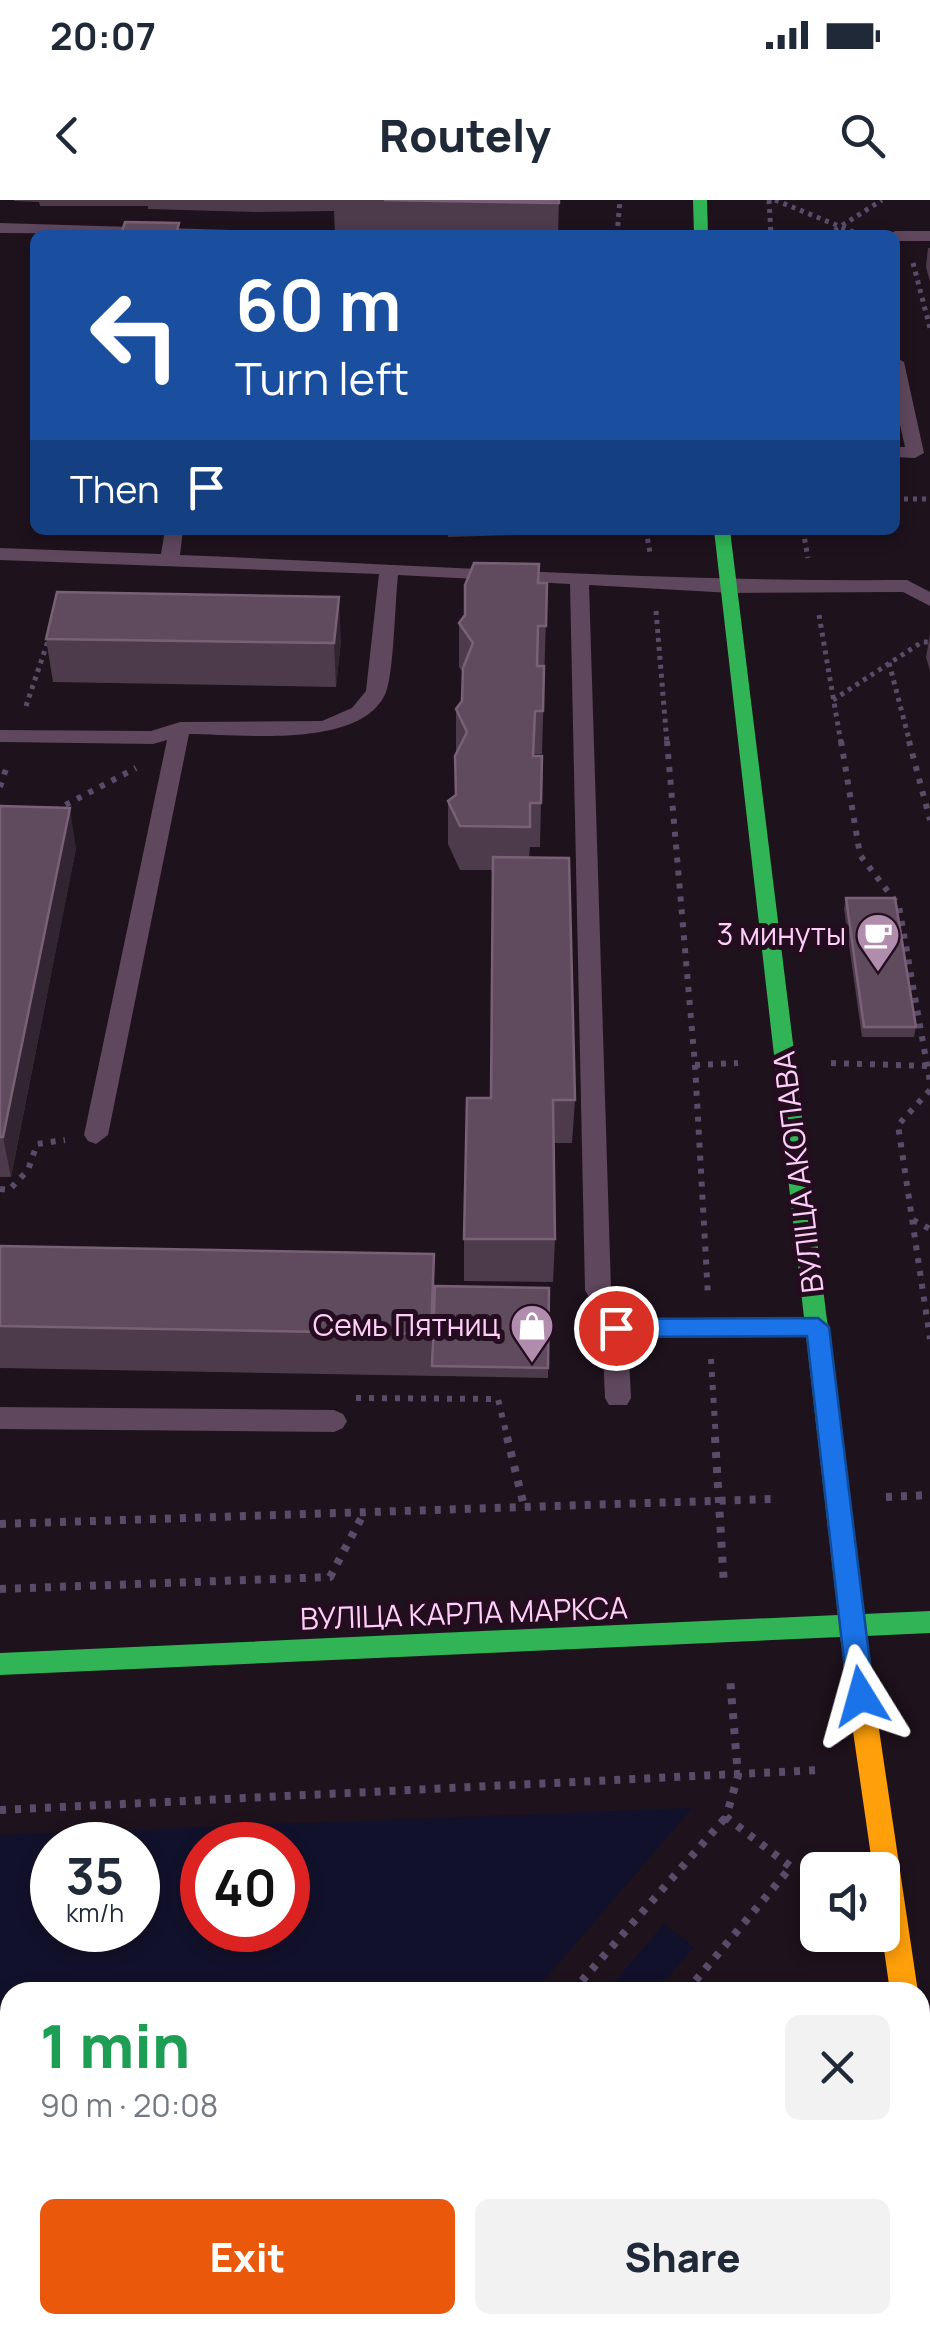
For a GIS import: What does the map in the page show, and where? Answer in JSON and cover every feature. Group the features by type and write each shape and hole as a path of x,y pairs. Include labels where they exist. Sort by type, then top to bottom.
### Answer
{"main road":[{"path":"700,200 701,230"},
{"name":"ВУЛІЦА АКОПАВА","path":"723,535 851,1624 903,1982"},
{"name":"ВУЛІЦА КАРЛА МАРКСА","path":"0,1664 930,1622"}],"lane":[{"path":"0,228 66,230"},
{"path":"900,236 930,236"},
{"path":"900,387 913,452"},
{"path":"170,559 173,535"},
{"path":"0,554 579,576 732,588 908,586 930,600"},
{"path":"8,736 153,738 325,727 358,712 376,692 389,569"},
{"path":"579,576 598,1290"},
{"path":"96,1135 178,737"},
{"path":"618,1398 616,1328 818,1327"},
{"path":"0,1418 334,1420"}],"path":[{"path":"617,230 620,200"},
{"path":"771,230 772,200 845,230"},
{"path":"835,230 882,200"},
{"path":"930,260 912,260 930,328"},
{"path":"900,499 930,498"},
{"path":"647,535 654,580 695,1064 719,1499"},
{"path":"805,535 860,855 900,906 930,1082"},
{"path":"0,787 8,736 77,556"},
{"path":"833,700 889,663 930,642"},
{"path":"889,663 930,820"},
{"path":"40,819 178,737"},
{"path":"930,1090 898,1124 930,1339"},
{"path":"0,1190 9,1190 28,1170 37,1144"},
{"path":"912,1220 930,1229"},
{"path":"880,1498 930,1495"},
{"path":"0,1524 771,1500"},
{"path":"0,1589 330,1576 364,1512"},
{"path":"0,1810 738,1776 726,1817 581,1982"},
{"path":"694,1982 792,1867 726,1817"}],"shaded area":[{"path":"692,1808 543,1982 0,1982 0,1835 30,1834 30,1952 160,1952 160,1829 180,1828 180,1952 310,1952 310,1823"},
{"path":"664,1924 694,1947 664,1982 615,1982"}],"building":[{"path":"384,200 559,200 559,203"},
{"path":"125,222 179,223 177,230 123,230"},
{"path":"474,563 539,564 538,583 547,583 546,626 538,626 537,666 544,666 543,711 535,711 533,756 542,756 541,803 530,803 530,827 460,826 448,801 456,795 455,756 467,732 456,709 462,701 463,668 473,643 459,623 465,615 465,585"},
{"path":"57,592 339,597 334,643 46,639"},
{"path":"0,806 70,808 3,1137 0,1137"},
{"path":"493,857 569,858 575,1100 553,1100 555,1239 464,1239 467,1098 491,1098"},
{"name":"3 минуты","path":"846,898 895,898 916,1027 864,1027"},
{"path":"0,1246 434,1254 431,1334 0,1326"},
{"path":"435,1286 549,1288 548,1368 432,1366"}],"traffic: fast":[{"path":"700,200 701,230"},
{"path":"723,535 856,1662"},
{"path":"0,1664 930,1622"}],"traffic: slow":[{"path":"856,1662 903,1982"}],"place":[{"name":"3 минуты","path":"878,973"},
{"name":"Семь Пятниц","path":"532,1364"}],"route":[{"path":"616,1328 818,1327 861,1696"}]}
